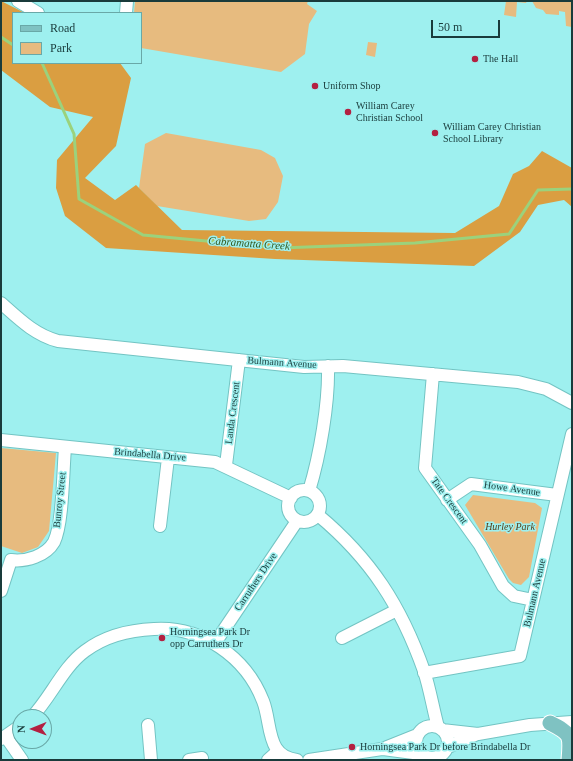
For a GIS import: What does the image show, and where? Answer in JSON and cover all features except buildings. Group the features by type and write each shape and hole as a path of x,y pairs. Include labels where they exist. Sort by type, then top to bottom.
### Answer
{"main road":[{"path":"550,723 565,731 570,739 569,760"}],"street":[{"path":"18,1 36,12"},
{"path":"126,12 127,1"},
{"name":"Bulmann Avenue","path":"2,305 32,330 47,338 58,341 304,367 343,366 532,384 546,389 572,403"},
{"name":"Landa Crescent","path":"226,465 239,360"},
{"path":"309,491 315,473 324,413 328,366"},
{"name":"Tate Crescent","path":"433,374 425,468 480,544 503,586 514,596 533,600"},
{"name":"Bulmann Avenue","path":"424,673 520,656 572,434"},
{"name":"Brindabella Drive","path":"1,440 168,458 201,459 226,465 291,498"},
{"name":"Bunroy Street","path":"1,591 6,558 26,560 47,550 54,542 58,524 65,448"},
{"path":"160,526 168,458"},
{"name":"Howe Avenue","path":"447,500 471,484 557,496"},
{"path":"309,491 319,499 320,505 318,515 309,522 297,521 289,512 288,505 291,498 298,492 309,491"},
{"path":"318,515 366,561 380,579 397,610 424,673 428,693 440,728 447,738 441,755"},
{"name":"Carruthers Drive","path":"215,643 297,521"},
{"path":"342,638 397,610"},
{"path":"38,709 78,656 106,638 130,631 162,628 187,632 215,643 245,671 258,691 269,719 274,743 278,751 285,757 296,760"},
{"path":"424,757 416,745 428,693"},
{"path":"309,760 382,749 433,726 478,734 550,723 572,722"},
{"path":"148,726 151,760"},
{"path":"12,732 3,738 22,760"},
{"path":"382,749 430,758 441,755 478,734"},
{"path":"268,760 278,751"},
{"path":"189,760 202,758"}],"green space":[{"path":"135,1 308,1 307,4 317,11 309,24 305,54 281,72 142,48 142,12 134,12"},
{"path":"506,1 527,1 526,3 517,2 516,17 504,15"},
{"path":"532,1 572,1 572,27 566,26 565,12 559,11 559,15 546,14 543,10 536,8"},
{"path":"368,42 377,43 375,57 366,55"},
{"path":"166,133 261,150 275,158 283,176 278,202 266,219 249,221 157,206 139,188 145,144"},
{"path":"1,448 56,453 49,531 38,547 22,553 1,546"},
{"name":"Hurley Park","path":"473,495 535,503 542,508 529,577 521,585 513,583 509,579 465,505"}],"shaded area":[{"path":"1,1 23,12 12,12 12,64 121,64 131,78 116,146 85,178 115,200 136,185 182,230 455,233 499,206 513,174 529,166 542,151 572,168 572,207 564,200 538,205 520,232 474,266 275,259 106,248 65,216 56,188 57,160 93,117 50,107 1,70"}],"waterway":[{"name":"Cabramatta Creek","path":"1,37 12,44"},
{"name":"Cabramatta Creek","path":"42,64 74,134 79,199 143,235 280,248 415,243 509,234 538,190 572,189"}],"place":[{"name":"The Hall","path":"475,59"},
{"name":"Uniform Shop","path":"315,86"},
{"name":"William Carey Christian School","path":"348,112"},
{"name":"William Carey Christian School Library","path":"435,133"},
{"name":"Horningsea Park Dr opp Carruthers Dr","path":"162,638"},
{"name":"Horningsea Park Dr before Brindabella Dr","path":"352,747"}]}
